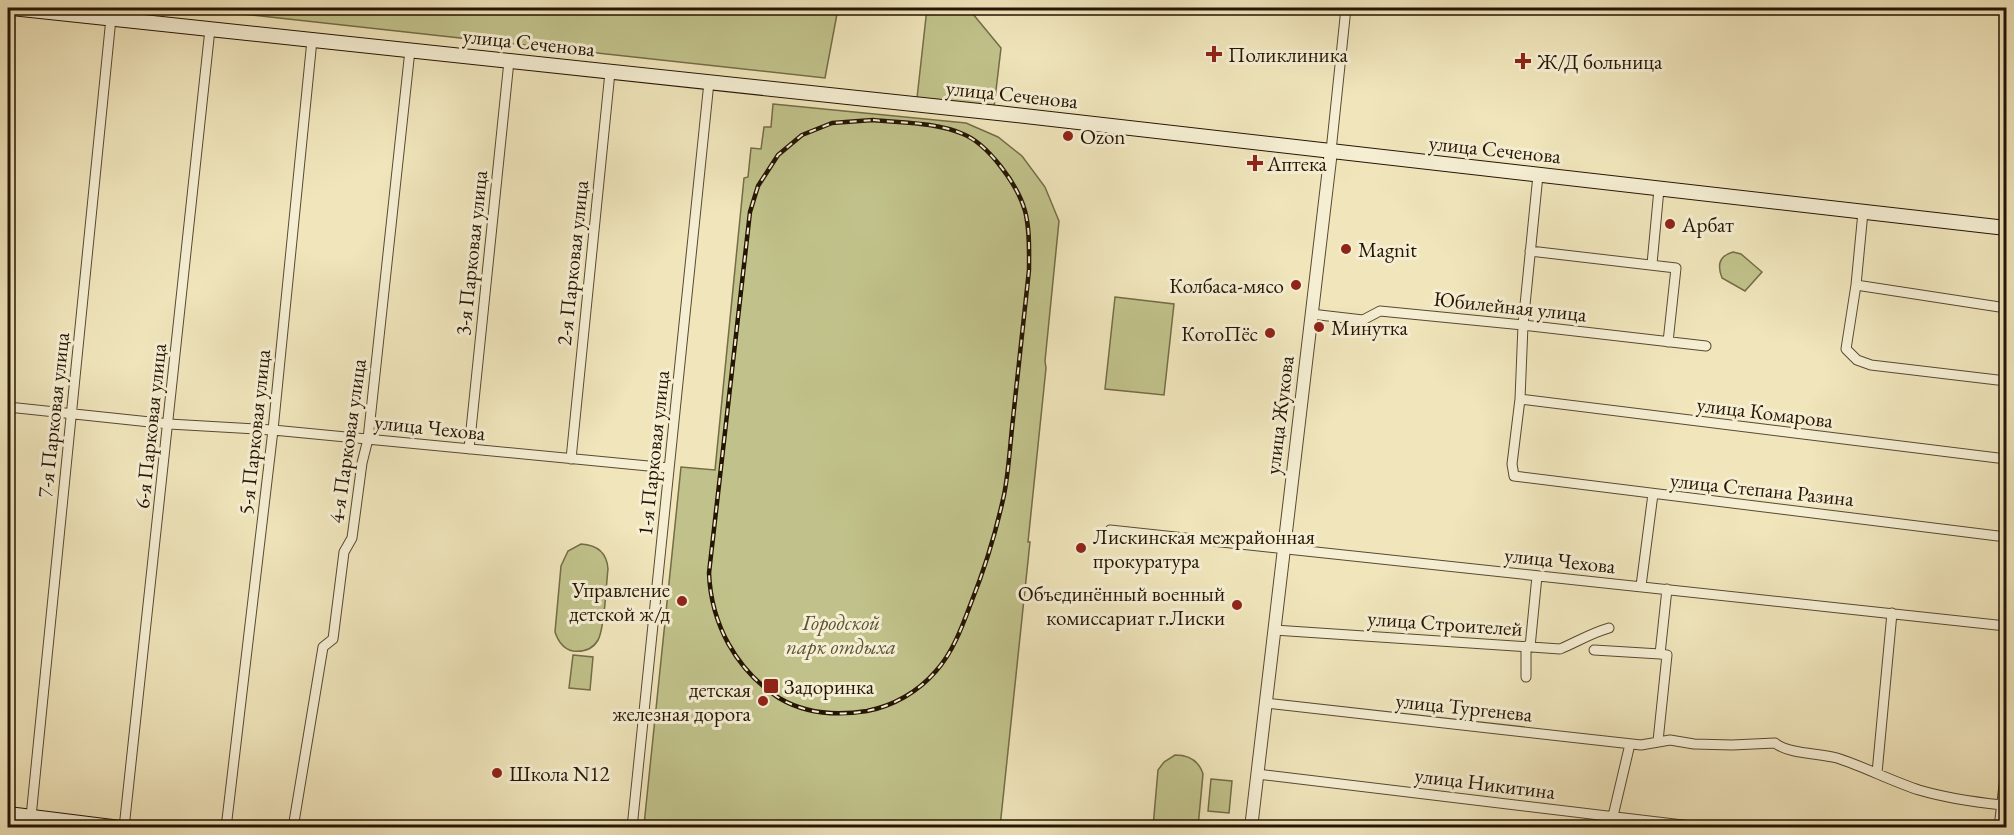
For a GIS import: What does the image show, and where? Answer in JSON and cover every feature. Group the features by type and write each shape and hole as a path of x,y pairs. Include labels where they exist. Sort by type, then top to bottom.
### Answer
{"main road":[{"name":"улица Сеченова","path":"10,9 709,82 2007,228"},
{"path":"8,814 122,828"}],"street":[{"name":"улица Жукова","path":"1251,828 1346,8"},
{"name":"7-я Парковая улица","path":"31,817 111,18"},
{"name":"6-я Парковая улица","path":"122,828 169,424 210,29"},
{"name":"5-я Парковая улица","path":"226,828 273,430 312,40"},
{"name":"4-я Парковая улица","path":"293,828 323,647 333,639 344,552 352,538 362,463 368,439 410,50"},
{"name":"3-я Парковая улица","path":"470,449 509,61"},
{"name":"2-я Парковая улица","path":"571,459 610,72"},
{"name":"1-я Парковая улица","path":"632,828 709,82"},
{"path":"1520,399 1523,325 1538,175"},
{"path":"1652,264 1659,189"},
{"path":"1863,212 1856,285 1846,349 1857,360 1871,365 2007,381"},
{"path":"1530,251 1676,268 1668,342"},
{"path":"1856,285 2007,308"},
{"name":"Юбилейная улица","path":"1311,314 1363,320 1380,311 1706,346"},
{"name":"улица Комарова","path":"1520,399 2007,459"},
{"name":"улица Степана Разина","path":"1520,399 1512,464 1514,476 2007,537"},
{"name":"улица Чехова","path":"8,407 70,415 273,430 669,468"},
{"path":"1641,586 1653,494"},
{"name":"улица Чехова","path":"1110,530 2007,626"},
{"path":"1526,677 1537,576"},
{"path":"1660,654 1667,589"},
{"path":"1877,773 1892,614"},
{"name":"улица Строителей","path":"1274,630 1560,649 1591,633 1609,628"},
{"path":"1594,650 1667,655 1658,741"},
{"name":"улица Тургенева","path":"1265,703 1641,745 1670,740 1694,744 1775,743 1782,749 1838,759 1920,790 1966,801 2002,806"},
{"path":"1613,816 1630,744"},
{"path":"1999,828 2007,768"},
{"name":"улица Никитина","path":"1257,774 1708,828"}],"green space":[{"path":"188,8 802,8 837,14 825,78"},
{"path":"927,8 968,8 1001,48 994,107 917,98"},
{"name":"Городской парк отдыха","path":"773,104 966,123 998,137 1022,156 1045,187 1059,221 1028,542 1030,542 1000,827 670,828 644,825 681,467 715,470 744,178 748,177 751,148 761,149 764,127 771,127"},
{"path":"1733,252 1741,254 1762,272 1745,291 1722,278 1720,273 1720,262"},
{"path":"1115,297 1174,304 1164,395 1105,389"},
{"path":"581,544 592,546 600,551 606,558 608,569 604,616 598,640 587,649 573,651 561,644 555,632 561,566 568,551"},
{"path":"573,655 593,657 590,690 569,688"},
{"path":"1175,755 1193,760 1203,774 1198,827 1153,827 1158,770 1164,762"},
{"path":"1211,779 1232,781 1229,813 1208,811"}],"railway":[{"path":"873,120 952,130 973,139 992,156 1016,189 1025,211 1028,225 1029,270 1004,495 985,563 960,630 942,664 913,692 877,709 855,713 833,713 811,710 789,703 764,687 750,674 738,660 721,628 711,592 709,573 750,212 758,186 778,155 802,135 832,123 873,120"}],"place":[{"name":"Поликлиника","path":"1214,54"},
{"name":"Ж/Д больница","path":"1523,61"},
{"name":"Ozon","path":"1068,136"},
{"name":"Аптека","path":"1255,163"},
{"name":"Арбат","path":"1670,224"},
{"name":"Magnit","path":"1346,249"},
{"name":"Колбаса-мясо","path":"1296,285"},
{"name":"Минутка","path":"1319,327"},
{"name":"КотоПёс","path":"1270,333"},
{"name":"Лискинская межрайонная прокуратура","path":"1081,548"},
{"name":"Управление детской ж/д","path":"682,601"},
{"name":"Объединённый военный комиссариат г.Лиски","path":"1237,605"},
{"name":"Задоринка","path":"771,686"},
{"name":"детская железная дорога","path":"763,701"},
{"name":"Школа N12","path":"497,773"}]}
